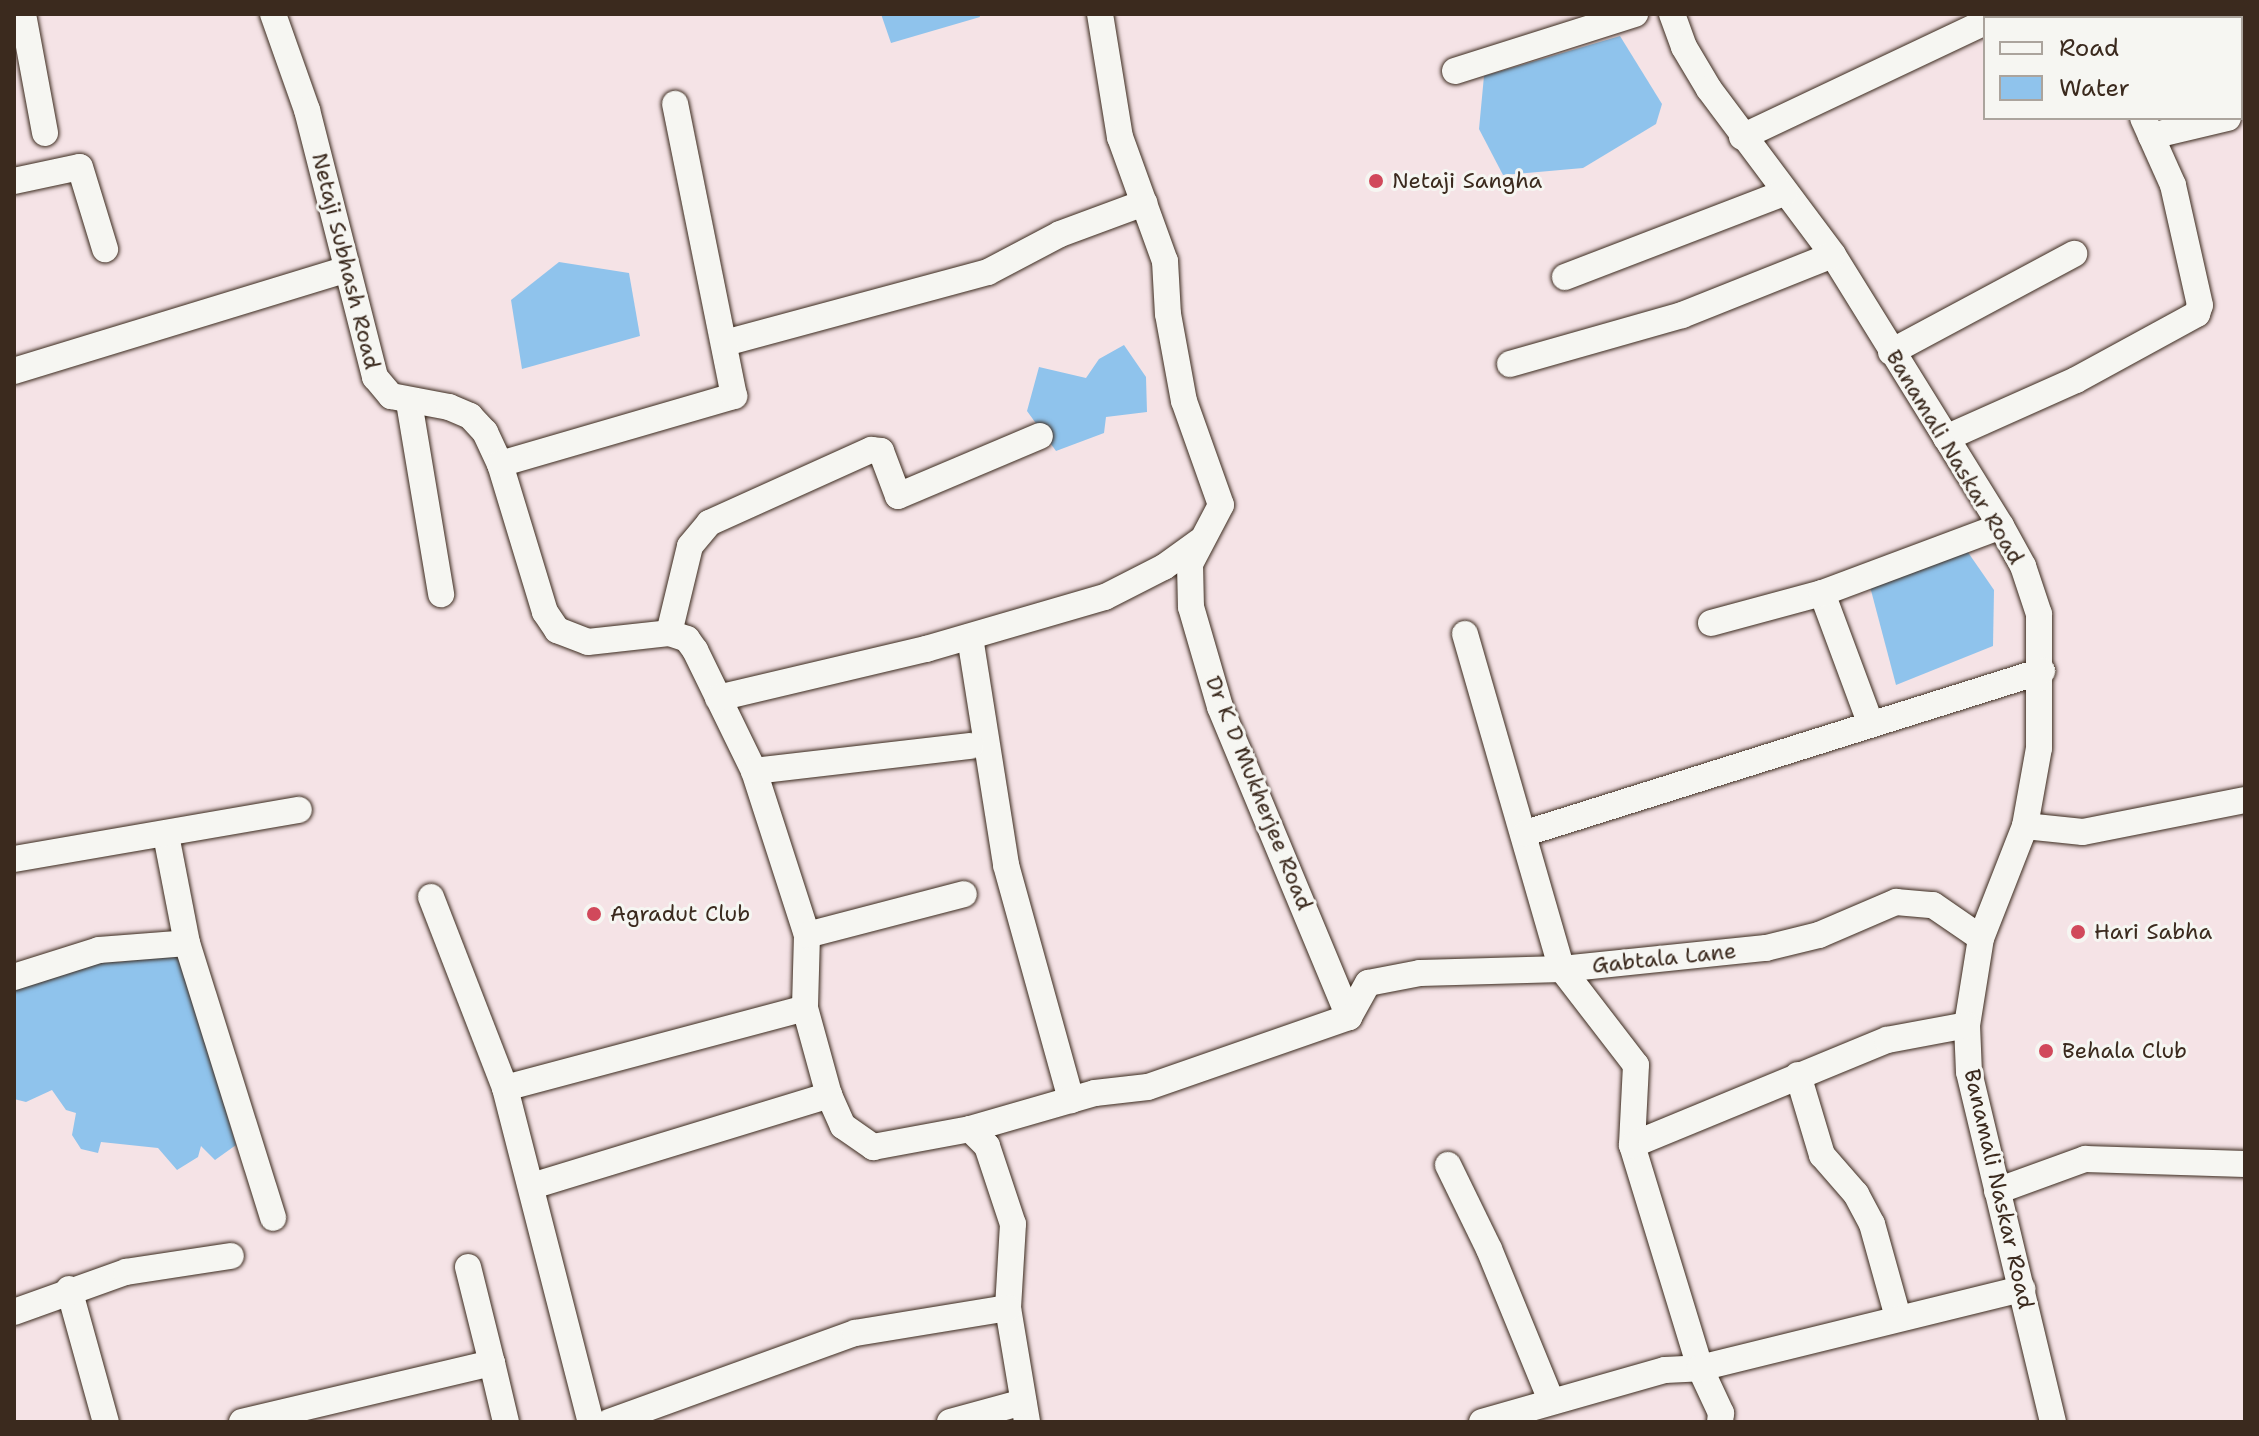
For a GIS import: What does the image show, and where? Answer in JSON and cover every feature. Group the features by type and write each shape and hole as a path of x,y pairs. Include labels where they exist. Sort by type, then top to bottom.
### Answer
{"street":[{"path":"23,14 45,133"},
{"name":"Netaji Subhash Road","path":"273,14 315,140 345,270 375,377 391,396 470,416 500,464 545,612 557,630 588,642 669,633"},
{"name":"Dr K D Mukherjee Road","path":"1100,14 1112,106 1165,261 1168,314 1184,401 1221,505 1190,564 1188,588 1204,656 1230,730 1349,1017"},
{"path":"1455,71 1635,14"},
{"name":"Banamali Naskar Road","path":"1672,14 1684,47 1742,137 1833,255 2001,526 2023,566 2039,614 2042,671 2039,748 2025,826 1981,938 1967,1025 1969,1072 2053,1422"},
{"path":"1742,137 1983,23"},
{"path":"500,464 734,396 675,104"},
{"path":"1946,438 2076,380 2197,314 2200,305 2173,185 2147,127 2210,120"},
{"path":"14,181 80,167 105,249"},
{"path":"1565,277 1784,193"},
{"path":"725,343 988,272 1060,234 1144,203"},
{"path":"1891,352 2074,254"},
{"path":"1510,364 1682,315 1833,255"},
{"path":"14,371 345,270"},
{"path":"409,402 441,594"},
{"path":"1040,436 898,496 881,451 871,450 709,523 690,546 669,633 687,639 754,771 807,935 805,1008 829,1095 843,1126 873,1147 970,1129 1071,1100 1148,1087 1349,1017"},
{"path":"1711,623 1822,593 2001,526"},
{"path":"718,698 970,637 1105,597 1164,567 1200,541"},
{"path":"1822,593 1870,722"},
{"path":"1465,634 1526,833 1562,969 1636,1065 1632,1145 1700,1368 1721,1413 1720,1422"},
{"path":"970,637 1006,865 1071,1100"},
{"path":"1526,833 1870,722 2042,671"},
{"path":"754,771 971,746"},
{"path":"2025,826 2083,832 2245,800"},
{"path":"14,859 299,810"},
{"path":"166,835 187,943 273,1218"},
{"path":"807,935 964,894"},
{"path":"431,897 505,1088 591,1422"},
{"name":"Gabtala Lane","path":"1349,1017 1368,983 1420,973 1562,969 1766,948 1819,935 1910,900 1933,905 1981,938"},
{"path":"14,977 91,951 187,943"},
{"path":"505,1088 805,1008"},
{"path":"1632,1145 1798,1075 1921,1030 1967,1025"},
{"path":"1798,1075 1822,1155 1856,1194 1872,1224 1898,1317"},
{"path":"532,1186 829,1095"},
{"path":"950,1422 1025,1412 1008,1308 1013,1224 987,1146 970,1129"},
{"path":"1997,1191 2085,1159 2245,1164"},
{"path":"1448,1165 1489,1249 1551,1400"},
{"path":"14,1312 69,1289 126,1272 231,1256"},
{"path":"468,1267 506,1422"},
{"path":"69,1289 106,1422"},
{"path":"1482,1422 1665,1370 1700,1368 2022,1289"},
{"path":"609,1422 855,1333 1008,1308"},
{"path":"242,1422 492,1363"}],"water":[{"path":"881,14 979,14 980,17 891,43"},
{"path":"1620,36 1662,104 1656,124 1583,168 1503,175 1479,129 1484,76"},
{"path":"559,262 629,273 640,336 522,369 511,300"},
{"path":"1124,345 1146,377 1147,412 1106,417 1104,433 1056,451 1027,411 1039,367 1086,378 1099,359"},
{"path":"1963,545 1994,590 1993,646 1896,685 1868,579"},
{"path":"164,953 181,957 236,1145 215,1160 201,1146 198,1157 177,1170 158,1148 101,1142 98,1153 81,1149 72,1135 76,1113 66,1110 52,1090 26,1102 14,1099 14,986 86,955 120,962"}],"place":[{"name":"Netaji Sangha","path":"1376,181"},
{"name":"Agradut Club","path":"594,914"},
{"name":"Hari Sabha","path":"2078,932"},
{"name":"Behala Club","path":"2046,1051"}]}
